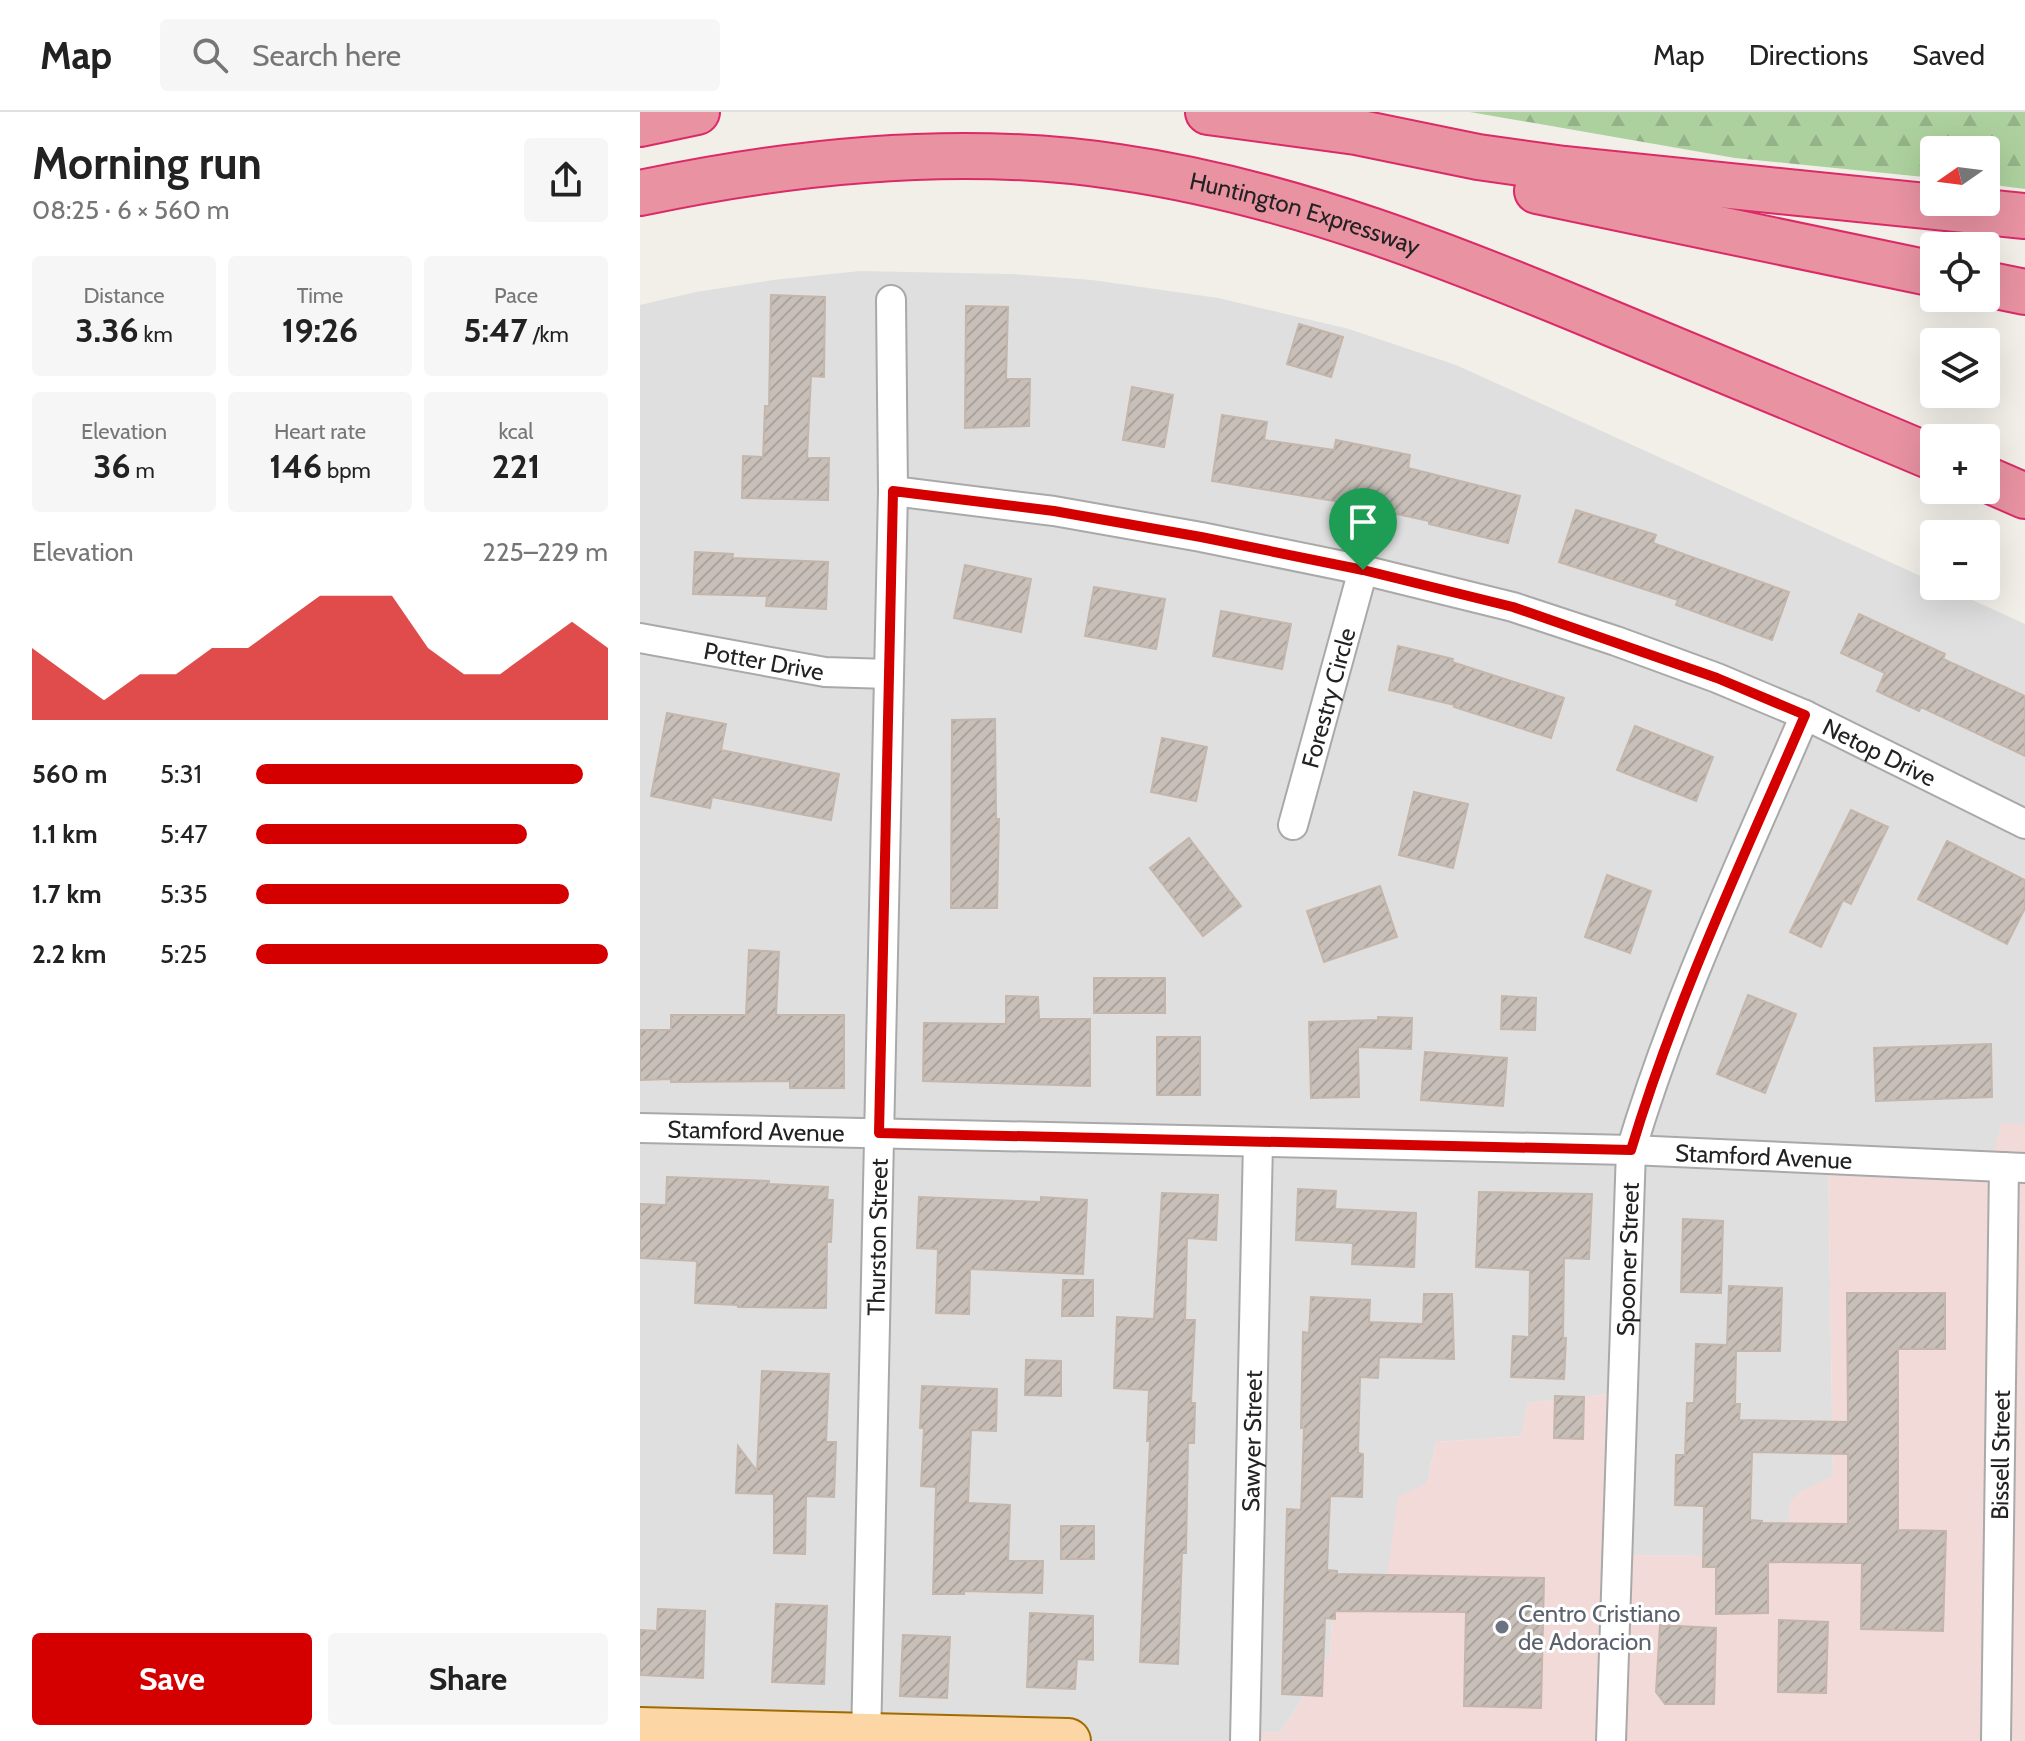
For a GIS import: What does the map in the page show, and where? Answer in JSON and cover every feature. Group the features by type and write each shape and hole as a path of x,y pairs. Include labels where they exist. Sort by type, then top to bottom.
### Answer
{"highway":[{"path":"640,124 697,112"},
{"path":"1200,112 1413,164 1765,241 1920,271"},
{"path":"1208,112 1356,132 1478,157 1564,169 2025,216"},
{"name":"Huntington Expressway","path":"640,193 782,168 918,157 1056,160 1179,177 1295,207 1410,243 1568,305 1920,452"},
{"path":"2000,287 2025,292"},
{"path":"2000,485 2025,496"}],"main road":[{"path":"640,1730 1068,1741"}],"street":[{"name":"Thurston Street","path":"866,1738 893,491 891,300"},
{"name":"Netop Drive","path":"893,491 1054,511 1201,537 1363,570 1513,607 1717,678 1805,715 2025,824"},
{"name":"Forestry Circle","path":"1293,825 1363,570"},
{"name":"Potter Drive","path":"640,638 825,672 889,674"},
{"name":"Spooner Street","path":"1611,1741 1631,1150 1683,997 1805,715"},
{"name":"Stamford Avenue","path":"640,1128 1631,1150 2014,1168"},
{"name":"Sawyer Street","path":"1245,1741 1258,1142"},
{"name":"Bissell Street","path":"1996,1741 2014,1168"}],"shaded area":[{"path":"860,271 1011,274 1092,280 1218,298 1349,329 1456,365 1920,576 1920,600 1973,600 2025,624 2025,1124 2002,1124 1995,1149 1989,1154 1828,1155 1833,1477 1800,1492 1785,1557 1631,1555 1626,1392 1528,1403 1522,1436 1436,1442 1427,1483 1386,1585 1333,1601 1330,1655 1281,1732 1259,1733 1241,1741 640,1741 640,305 696,292"},
{"path":"2002,1123 2025,1124 2025,1741 1241,1741 1259,1733 1281,1732 1330,1655 1333,1601 1386,1585 1398,1497 1427,1483 1436,1442 1521,1436 1527,1403 1626,1392 1631,1555 1785,1557 1790,1502 1800,1492 1833,1476 1828,1155 1988,1154 1995,1148"}],"green space":[{"path":"1470,112 2025,112 2025,189 2000,186 2000,136 1920,136 1920,177 1735,158"}],"building":[{"path":"771,295 825,297 824,377 811,376 807,458 829,458 828,500 742,498 743,456 763,457 765,406 769,406"},
{"path":"966,306 1008,307 1006,379 1030,379 1029,426 965,428"},
{"path":"1299,324 1343,337 1331,377 1287,364"},
{"path":"1132,387 1173,395 1164,447 1123,440"},
{"path":"1222,415 1267,422 1264,440 1334,450 1336,440 1410,455 1408,468 1520,496 1508,543 1347,503 1212,481"},
{"path":"1576,510 1656,535 1653,543 1789,592 1772,640 1676,605 1678,600 1559,562"},
{"path":"695,552 733,554 732,558 828,562 826,609 766,606 767,596 693,594"},
{"path":"965,565 1031,579 1021,632 954,618"},
{"path":"1094,587 1165,599 1156,649 1085,636"},
{"path":"1221,611 1291,624 1282,669 1213,656"},
{"path":"1859,614 1945,654 1943,659 2025,696 2025,756 1921,707 1919,711 1877,691 1885,673 1841,653"},
{"path":"1398,646 1453,659 1452,662 1564,698 1551,738 1455,705 1389,690"},
{"path":"667,713 726,724 721,750 839,774 831,820 712,797 710,808 651,796"},
{"path":"995,719 996,819 999,819 997,908 951,908 952,720"},
{"path":"1635,726 1713,757 1696,801 1617,770"},
{"path":"1162,738 1207,747 1196,801 1151,792"},
{"path":"1414,792 1468,804 1453,868 1399,855"},
{"path":"1851,810 1888,827 1851,904 1843,900 1821,947 1790,932"},
{"path":"1189,838 1241,906 1203,936 1150,868"},
{"path":"1947,841 2025,880 2025,908 2007,944 1918,899"},
{"path":"1607,875 1651,891 1630,953 1585,937"},
{"path":"1380,886 1397,937 1324,962 1307,911"},
{"path":"749,950 779,952 776,1015 844,1015 844,1088 790,1088 790,1081 640,1080 640,1030 671,1030 671,1015 746,1015"},
{"path":"1094,978 1165,978 1165,1013 1094,1013"},
{"path":"1748,995 1796,1014 1765,1093 1717,1074"},
{"path":"1006,996 1038,997 1039,1019 1090,1019 1090,1086 923,1081 924,1023 1006,1024"},
{"path":"1502,996 1536,998 1535,1030 1501,1029"},
{"path":"1378,1017 1412,1018 1411,1049 1358,1047 1359,1097 1311,1098 1309,1022 1378,1020"},
{"path":"1157,1037 1200,1037 1200,1095 1157,1095"},
{"path":"1991,1044 1992,1097 1876,1101 1874,1048"},
{"path":"1425,1052 1507,1058 1503,1106 1421,1100"},
{"path":"667,1177 828,1187 827,1200 833,1200 831,1242 827,1242 826,1308 695,1303 697,1261 640,1258 640,1204 666,1205"},
{"path":"1298,1189 1336,1191 1335,1209 1416,1213 1414,1267 1352,1264 1353,1243 1296,1240"},
{"path":"1479,1192 1592,1194 1589,1259 1564,1258 1564,1379 1511,1377 1513,1336 1529,1337 1530,1270 1476,1267"},
{"path":"1162,1193 1218,1195 1216,1240 1187,1238 1185,1320 1195,1320 1191,1403 1195,1403 1194,1443 1188,1443 1186,1553 1182,1553 1178,1664 1140,1662 1150,1441 1147,1441 1149,1390 1114,1388 1117,1317 1154,1319"},
{"path":"919,1197 1041,1202 1041,1197 1087,1200 1083,1274 970,1269 969,1314 936,1313 938,1249 917,1248"},
{"path":"1683,1219 1723,1221 1721,1293 1681,1292"},
{"path":"1063,1280 1093,1280 1093,1316 1062,1316"},
{"path":"1729,1286 1782,1288 1780,1351 1736,1351 1735,1404 1740,1404 1739,1420 1848,1422 1847,1293 1945,1293 1945,1349 1898,1349 1898,1530 1946,1531 1943,1631 1861,1629 1862,1563 1768,1562 1768,1613 1716,1614 1716,1567 1703,1567 1704,1506 1675,1505 1676,1455 1685,1455 1687,1403 1694,1403 1696,1344 1727,1345","holes":["1752,1452 1848,1454 1848,1524 1762,1523 1750,1520"]},
{"path":"1424,1294 1452,1294 1454,1359 1379,1357 1378,1378 1360,1377 1358,1453 1363,1454 1362,1497 1330,1496 1327,1570 1337,1571 1337,1574 1544,1578 1541,1708 1464,1706 1466,1612 1335,1611 1335,1619 1325,1618 1322,1696 1282,1694 1287,1509 1301,1510 1303,1332 1309,1333 1311,1297 1370,1300 1369,1322 1423,1324"},
{"path":"1026,1360 1061,1361 1061,1396 1025,1395"},
{"path":"762,1371 829,1374 826,1442 836,1442 834,1497 806,1496 805,1554 774,1553 774,1494 736,1493 738,1446 757,1471"},
{"path":"922,1386 997,1389 996,1431 971,1430 968,1503 1010,1505 1008,1561 1043,1561 1042,1593 964,1591 964,1594 933,1594 936,1487 921,1486 924,1428 920,1428"},
{"path":"1555,1396 1584,1397 1583,1439 1554,1438"},
{"path":"1061,1526 1094,1526 1094,1559 1061,1559"},
{"path":"776,1604 827,1606 824,1684 772,1682"},
{"path":"658,1609 705,1611 703,1678 640,1675 640,1630 657,1631"},
{"path":"1030,1613 1093,1616 1093,1660 1077,1659 1075,1689 1027,1687"},
{"path":"1779,1620 1828,1622 1826,1693 1778,1692"},
{"path":"1660,1625 1716,1628 1714,1704 1665,1704 1656,1692"},
{"path":"903,1635 950,1637 947,1698 900,1696"}],"place":[{"name":"Centro Cristiano de Adoracion","path":"1502,1627"}],"route":[{"path":"893,491 1054,511 1363,570 1513,607 1717,678 1805,715 1683,997 1631,1150 879,1133 893,491"}]}
